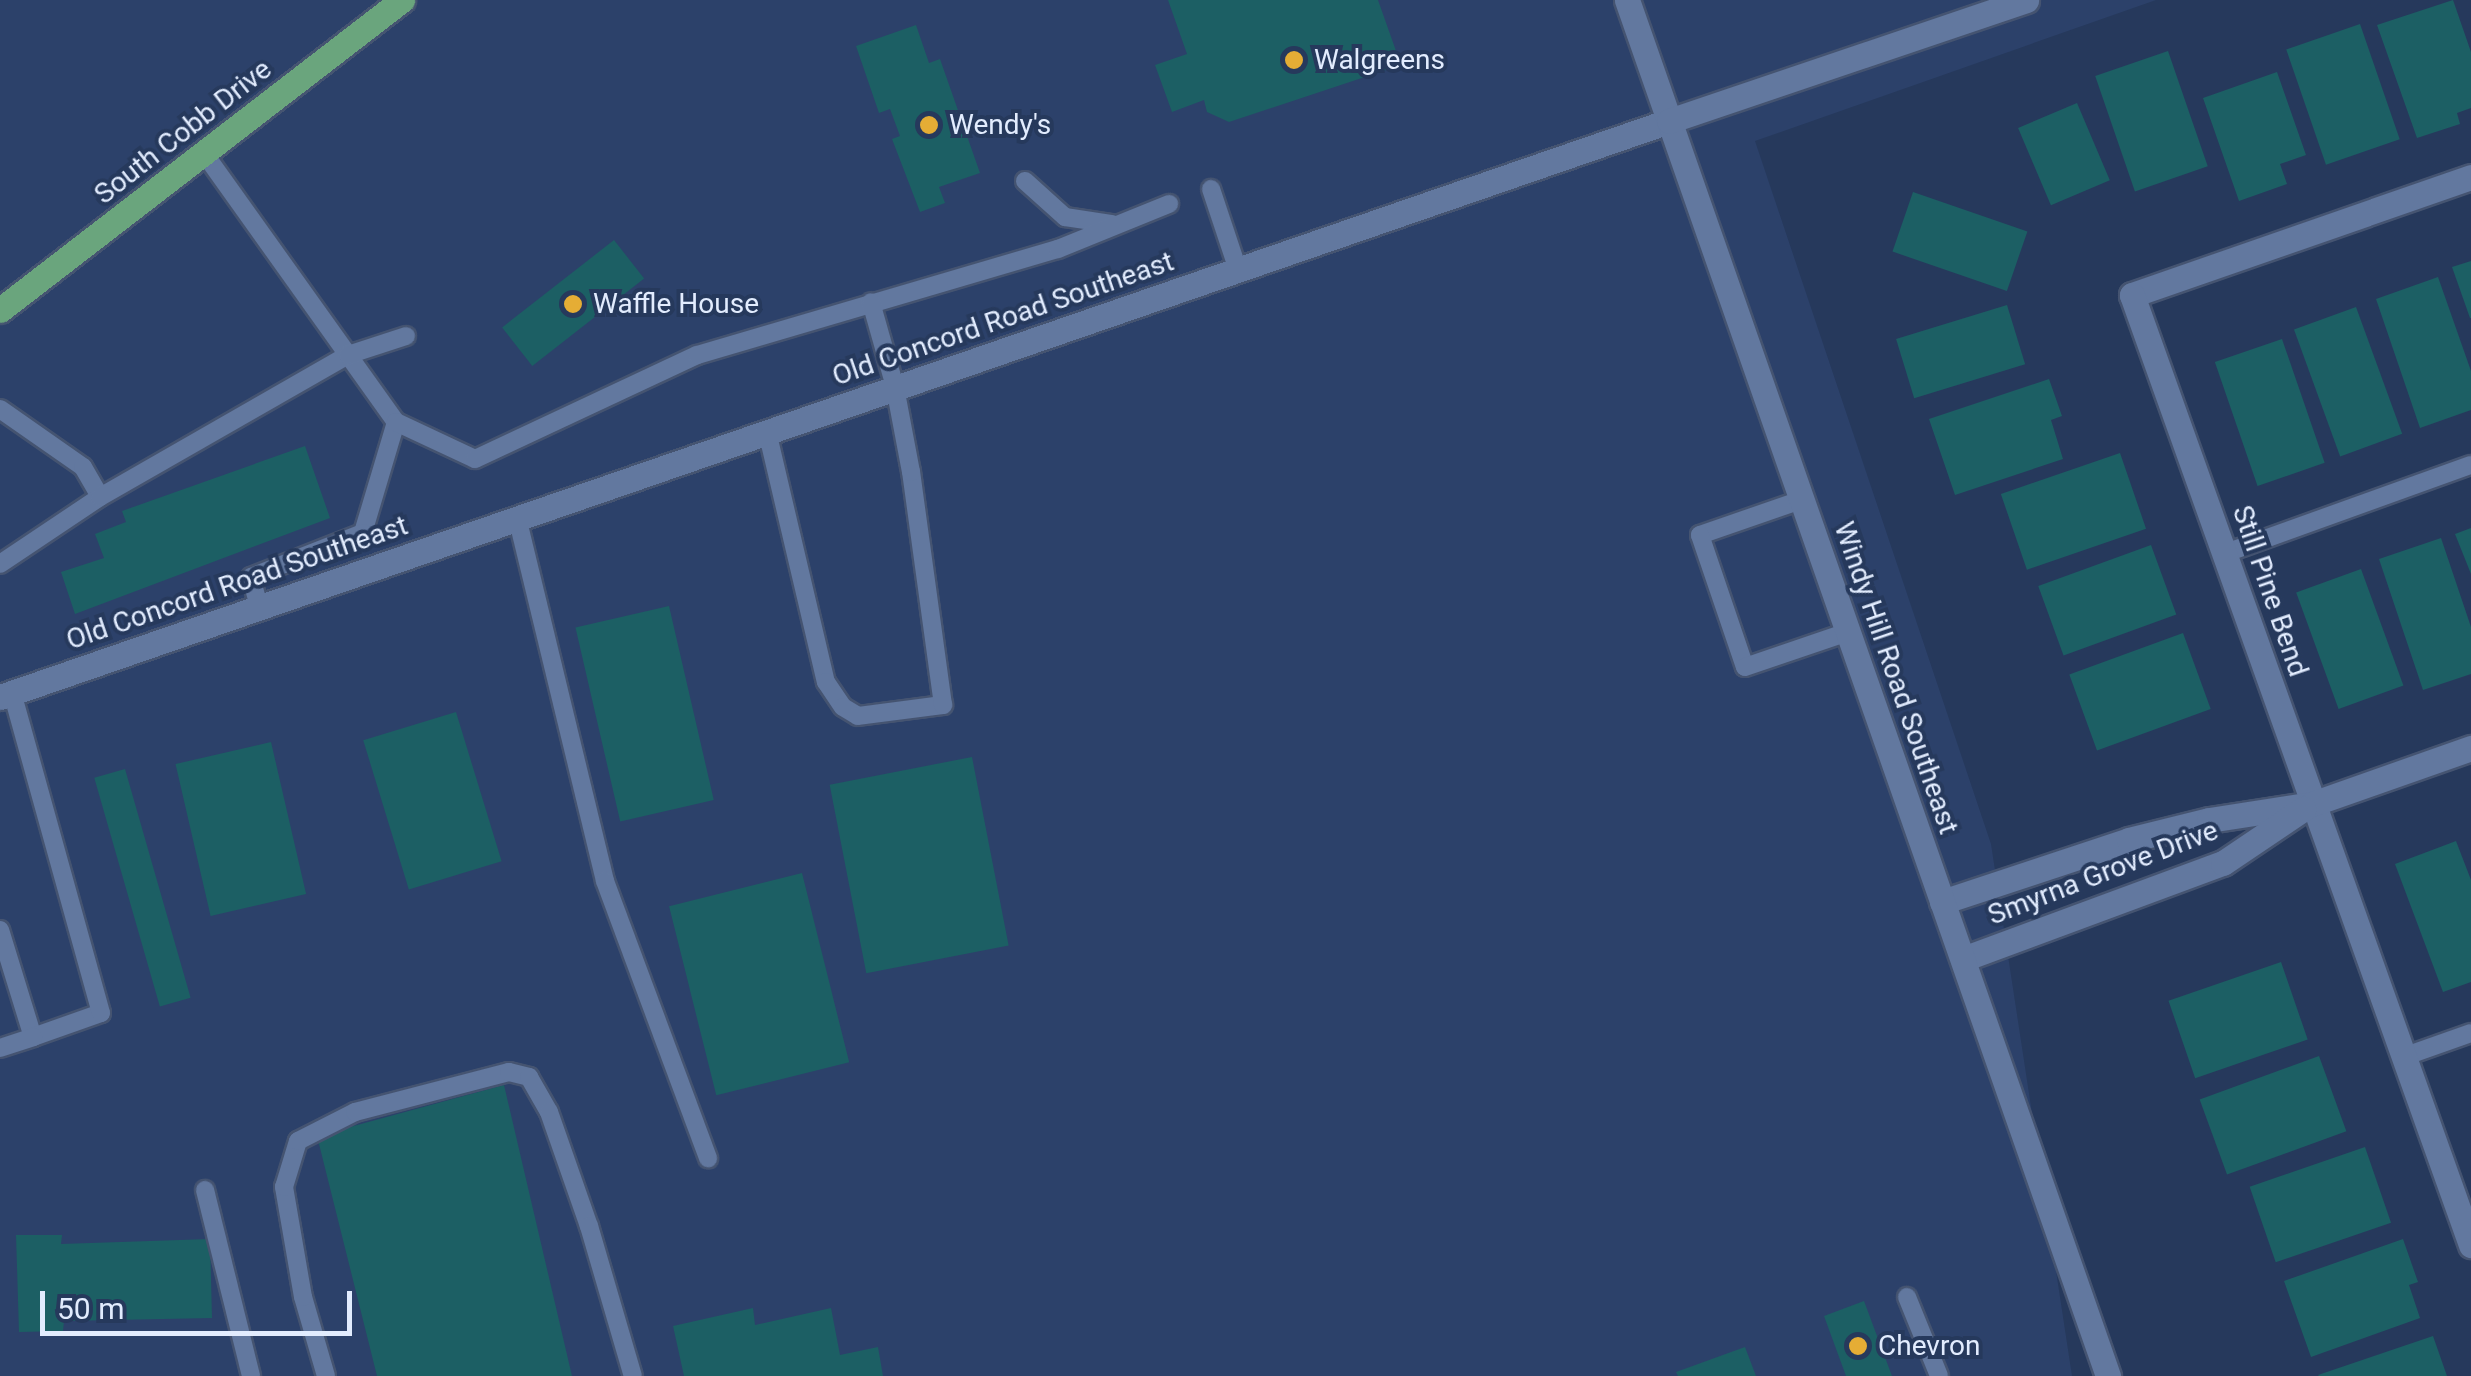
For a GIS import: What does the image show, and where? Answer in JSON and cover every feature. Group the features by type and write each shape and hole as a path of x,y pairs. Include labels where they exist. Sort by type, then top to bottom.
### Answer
{"main road":[{"name":"South Cobb Drive","path":"0,310 402,0"}],"street":[{"name":"Windy Hill Road Southeast","path":"1627,0 2108,1376"},
{"name":"Old Concord Road Southeast","path":"6,695 517,516 2026,0"},
{"name":"Still Pine Bend","path":"2471,177 2132,295 2471,1245"},
{"name":"Smyrna Grove Drive","path":"1942,902 2128,840 2209,820 2312,804 2471,748"},
{"name":"Smyrna Grove Drive","path":"1963,959 2223,863 2312,804"}],"lane":[{"path":"204,153 396,422 476,459 697,355 1058,249 1169,204"},
{"path":"1025,181 1065,217 1112,224"},
{"path":"1210,189 1238,270"},
{"path":"766,431 826,682 843,707 858,716 942,705 895,387 871,302"},
{"path":"0,564 100,497 348,355 406,336"},
{"path":"0,408 83,467 100,497"},
{"path":"259,607 252,577 363,533 396,422"},
{"path":"2226,553 2471,464"},
{"path":"1802,500 1700,536 1745,667 1848,632"},
{"path":"517,516 605,881 708,1158"},
{"path":"0,1048 100,1012 6,695"},
{"path":"0,930 33,1037"},
{"path":"2403,1056 2471,1033"},
{"path":"326,1376 304,1297 284,1187 298,1140 355,1112 509,1072 529,1077 549,1112 589,1226 633,1376"},
{"path":"205,1190 251,1376"},
{"path":"1907,1296 1939,1376"}],"shaded area":[{"path":"0,0 2156,0 1755,141 1991,844 2072,1376 0,1376"}],"building":[{"name":"Walgreens","path":"1168,0 1378,0 1401,65 1229,122 1207,112 1204,100 1172,112 1155,65 1187,54"},
{"path":"2453,0 2471,52 2471,108 2457,113 2460,124 2417,138 2377,25"},
{"path":"2360,24 2400,139 2326,165 2286,49"},
{"name":"Wendy's","path":"916,25 929,63 940,59 980,173 939,187 945,203 920,212 892,139 900,136 890,109 879,113 856,46"},
{"path":"2168,51 2208,166 2135,191 2095,76"},
{"path":"2277,72 2306,155 2280,164 2287,184 2239,201 2203,98"},
{"path":"2077,103 2110,180 2051,205 2018,128"},
{"path":"1913,192 2027,231 2007,291 1892,252"},
{"name":"Waffle House","path":"614,240 644,279 532,366 502,327"},
{"path":"2471,261 2471,318 2470,318 2452,267"},
{"path":"2438,277 2471,371 2471,410 2420,428 2376,299"},
{"path":"2007,305 2025,364 1914,398 1896,339"},
{"path":"2356,307 2402,434 2340,456 2294,330"},
{"path":"2282,339 2325,463 2258,486 2215,362"},
{"path":"2049,379 2062,416 2051,420 2063,459 1955,495 1929,419"},
{"path":"305,446 330,518 75,614 61,572 104,558 95,534 126,522 122,511"},
{"path":"2120,453 2146,529 2027,570 2001,494"},
{"path":"2471,528 2471,574 2455,534"},
{"path":"2441,538 2471,627 2471,674 2423,690 2379,559"},
{"path":"2151,545 2176,615 2064,656 2038,586"},
{"path":"2361,569 2403,686 2339,709 2296,593"},
{"path":"669,606 714,800 620,821 575,628"},
{"path":"2183,633 2211,709 2097,750 2069,674"},
{"path":"456,712 502,861 409,890 363,740"},
{"path":"271,742 306,894 211,916 176,764"},
{"path":"972,757 1009,945 866,973 830,785"},
{"path":"125,769 191,998 160,1007 94,778"},
{"path":"2456,841 2471,880 2471,982 2443,992 2395,864"},
{"path":"802,873 849,1062 716,1095 669,906"},
{"path":"2281,962 2308,1040 2195,1078 2168,1001"},
{"path":"2319,1056 2346,1131 2227,1175 2200,1099"},
{"path":"504,1085 572,1376 377,1376 317,1136"},
{"path":"2365,1147 2391,1223 2276,1262 2250,1187"},
{"path":"16,1235 62,1235 61,1244 210,1239 212,1318 64,1321 63,1331 19,1332"},
{"path":"2403,1239 2418,1282 2409,1285 2420,1318 2311,1357 2284,1281"},
{"name":"Chevron","path":"1864,1301 1892,1376 1846,1376 1824,1316"},
{"path":"753,1308 755,1325 831,1308 840,1355 878,1347 883,1376 684,1376 673,1326"},
{"path":"2433,1336 2447,1376 2318,1375"},
{"path":"1745,1347 1756,1376 1678,1376 1676,1372"}],"place":[{"name":"Walgreens","path":"1294,60"},
{"name":"Wendy's","path":"929,125"},
{"name":"Waffle House","path":"573,304"},
{"name":"Chevron","path":"1858,1346"}]}
